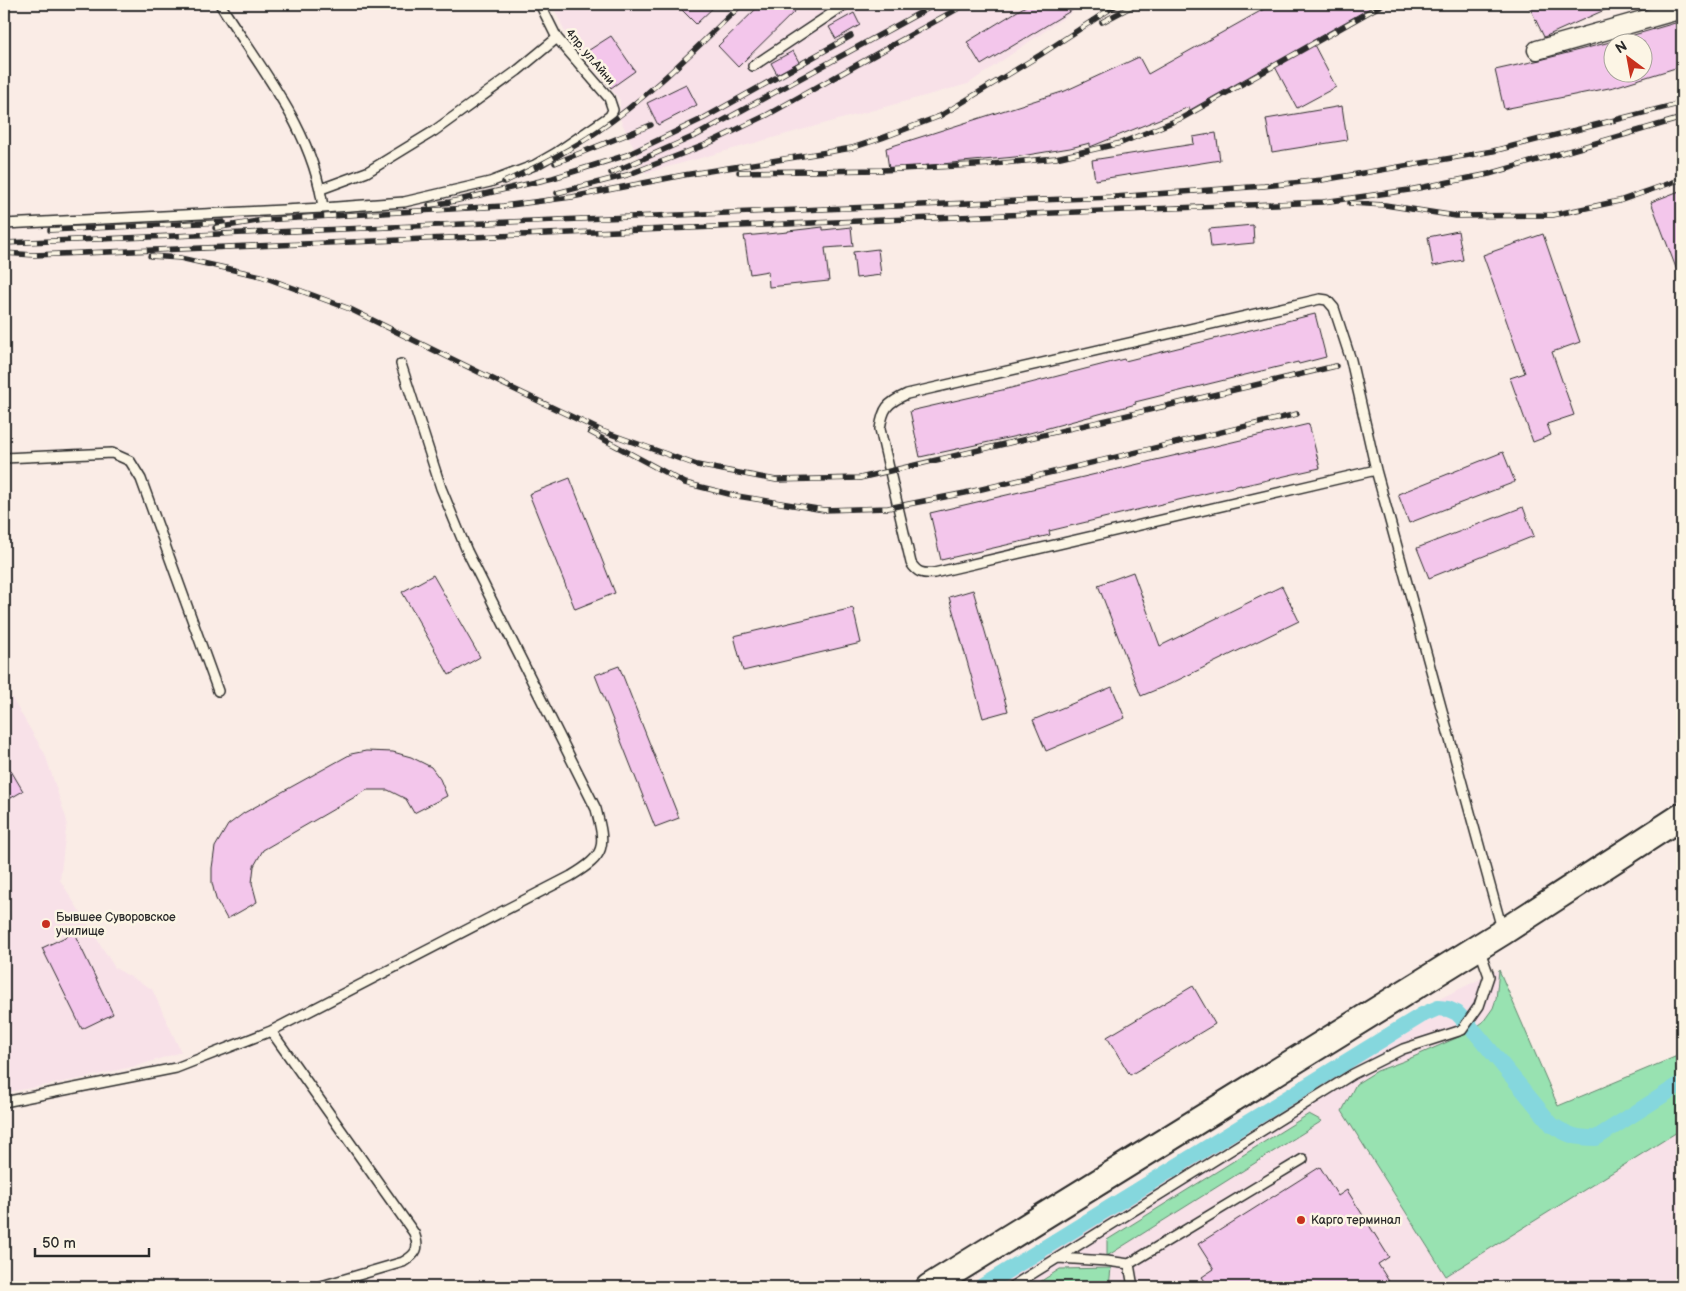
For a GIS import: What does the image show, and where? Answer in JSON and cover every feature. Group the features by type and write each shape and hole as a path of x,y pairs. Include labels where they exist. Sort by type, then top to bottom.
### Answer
{"street":[{"path":"1537,50 1682,8"},
{"path":"929,1287 1503,932 1682,816"}],"lane":[{"path":"4,224 323,208 321,188 309,154 289,111 220,4"},
{"name":"4пр. ул.Айни","path":"323,208 404,202 490,182 535,165 610,116 613,110 609,98 556,38 540,4"},
{"path":"753,66 846,4"},
{"path":"321,188 367,172 434,131 517,71 556,38"},
{"path":"1376,470 925,574 916,571 911,563 880,429 882,413 892,401 907,394 1320,298 1327,300 1334,308 1351,360 1376,470 1503,932"},
{"path":"4,1102 176,1068 271,1031 571,876 592,864 603,845 596,810 467,552 440,488 400,364"},
{"path":"4,458 112,453 130,461 141,479 218,690"},
{"path":"1010,1287 1353,1074 1402,1049 1462,1030 1479,1006 1489,976 1478,947"},
{"path":"271,1031 414,1233 418,1243 411,1257 403,1262 318,1287"},
{"path":"1058,1258 1107,1260 1129,1264 1302,1158"},
{"path":"1129,1264 1133,1287"}],"shaded area":[{"path":"552,4 1084,4 968,84 646,173 620,119 620,100 565,32"},
{"name":"Бывшее Суворовское училище","path":"4,685 45,754 67,821 60,880 115,968 152,989 181,1052 140,1065 80,1079 4,1093"},
{"path":"1499,970 1558,1106 1682,1054 1682,1287 982,1287 1414,1011"}],"green space":[{"path":"1499,970 1558,1106 1682,1054 1682,1129 1446,1276 1342,1111 1356,1084 1377,1071 1470,1032 1483,1022 1493,1008 1496,999"},
{"path":"1309,1114 1322,1121 1107,1256 1107,1240"},
{"path":"1111,1268 1109,1287 1032,1287 1060,1269"}],"building":[{"path":"676,4 717,4 696,24"},
{"path":"761,4 802,4 738,67 718,46"},
{"path":"1029,4 1082,4 981,65 967,42"},
{"path":"1273,4 1377,4 1312,41 1336,87 1297,108 1273,63 1190,110 1189,107 1090,147 1090,143 1015,157 889,169 886,148 1065,91 1139,57 1148,74"},
{"path":"1528,4 1618,4 1544,37"},
{"path":"854,13 860,25 836,39 829,27"},
{"path":"1682,21 1682,66 1654,75 1654,32 1644,32"},
{"path":"611,36 635,71 611,88 586,52"},
{"path":"1604,44 1604,82 1630,82 1614,87 1504,109 1495,70"},
{"path":"793,51 799,62 777,74 771,63"},
{"path":"686,84 697,105 658,125 647,103"},
{"path":"1342,106 1347,140 1272,152 1266,119"},
{"path":"1216,133 1220,160 1095,180 1092,160 1194,144 1193,137"},
{"path":"1682,190 1682,281 1681,281 1651,202"},
{"path":"1253,225 1254,243 1211,247 1209,229"},
{"path":"823,227 823,230 851,227 853,246 825,248 829,281 769,287 768,271 750,274 744,236"},
{"path":"1458,231 1463,260 1433,266 1428,237"},
{"path":"1543,234 1580,342 1552,352 1574,415 1547,424 1551,435 1533,442 1510,378 1525,373 1483,255"},
{"path":"878,249 881,275 856,278 853,252"},
{"path":"1315,314 1326,357 1299,364 1298,362 1135,402 1136,404 1026,434 920,457 910,411"},
{"path":"1309,424 1320,468 1049,531 1050,535 941,560 930,513"},
{"path":"1503,452 1515,482 1409,523 1398,494"},
{"path":"570,478 615,593 575,609 529,494"},
{"path":"1523,507 1534,536 1429,578 1417,548"},
{"path":"1133,572 1160,646 1282,586 1299,621 1170,684 1141,696 1098,585"},
{"path":"433,575 480,657 449,675 402,592"},
{"path":"973,590 1008,711 983,718 949,597"},
{"path":"853,608 861,643 743,671 734,636"},
{"path":"619,666 679,818 655,827 595,675"},
{"path":"1112,687 1125,718 1046,751 1033,720"},
{"path":"366,751 393,752 411,757 431,767 440,779 447,796 414,813 406,799 388,790 367,790 263,850 254,866 252,883 257,902 227,919 216,899 212,883 212,868 215,847 228,825 244,813 351,754"},
{"path":"4,759 23,791 4,802"},
{"path":"74,933 113,1014 82,1029 42,948"},
{"path":"1193,986 1215,1024 1130,1075 1107,1037"},
{"name":"Карго терминал","path":"1320,1167 1338,1196 1347,1190 1389,1257 1378,1264 1390,1283 1383,1287 1209,1287 1202,1277 1214,1269 1198,1244"}],"waterway":[{"path":"981,1287 1422,1015 1438,1008 1448,1009 1457,1013 1476,1033 1552,1125 1573,1136 1596,1138 1682,1083"}],"railway":[{"path":"504,182 564,152 618,117 673,70 742,4"},
{"path":"611,173 697,135 936,4"},
{"path":"557,193 627,175 705,145 767,115 966,4"},
{"path":"215,228 263,220 503,206 572,197 684,175 852,148 940,116 1040,55 1118,4"},
{"path":"1102,22 1136,4"},
{"path":"739,172 882,170 993,164 1056,158 1121,143 1182,118 1383,4"},
{"path":"429,205 450,202 553,178 627,155 704,118 851,36"},
{"path":"4,243 1114,197 1264,186 1322,180 1493,151 1682,103"},
{"path":"4,253 34,255 1323,202 1409,190 1489,174 1682,118"},
{"path":"555,163 651,125"},
{"path":"1350,203 1385,205 1456,216 1553,215 1619,201 1682,179"},
{"path":"50,230 223,222"},
{"path":"150,256 180,258 261,276 350,309 602,431 697,465 776,480 860,478 1336,366"},
{"path":"590,432 685,483 737,496 824,510 888,508 965,493 1297,414"}],"place":[{"name":"Бывшее Суворовское училище","path":"46,924"},
{"name":"Карго терминал","path":"1301,1220"}]}
